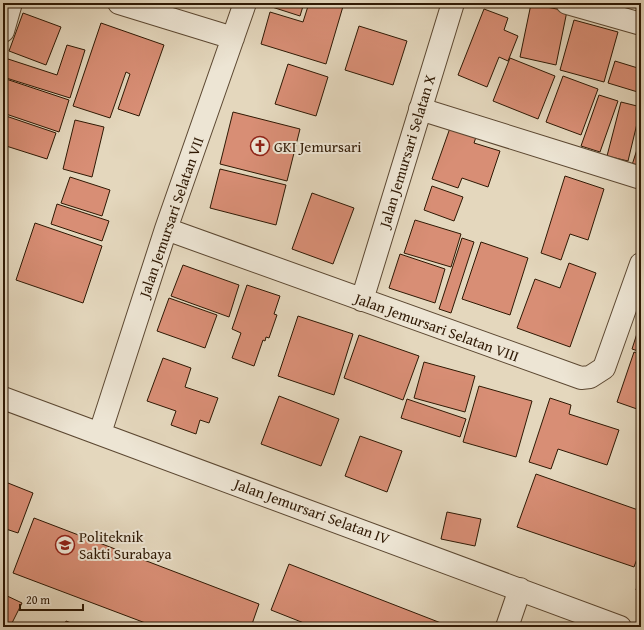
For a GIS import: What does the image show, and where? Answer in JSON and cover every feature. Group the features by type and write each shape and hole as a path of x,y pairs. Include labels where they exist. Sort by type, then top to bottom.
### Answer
{"street":[{"path":"3,31 11,3"},
{"path":"119,3 233,38"},
{"name":"Jalan Jemursari Selatan VII","path":"100,433 166,228 245,3"},
{"name":"Jalan Jemursari Selatan X","path":"362,300 453,3"},
{"path":"567,3 641,24"},
{"path":"420,109 641,178"},
{"name":"Jalan Jemursari Selatan VIII","path":"166,228 581,378 590,377 604,368 641,264"},
{"name":"Jalan Jemursari Selatan IV","path":"3,398 620,627"},
{"path":"506,627 520,589"}],"building":[{"path":"273,3 304,3 300,16 272,7"},
{"path":"309,3 344,3 326,64 261,44 270,12 303,22"},
{"path":"621,3 641,3 641,9"},
{"path":"531,4 567,11 556,65 520,57"},
{"path":"484,9 508,18 504,30 518,36 508,61 499,57 487,87 458,75"},
{"path":"23,13 61,27 46,65 9,51"},
{"path":"574,20 618,32 604,82 560,70"},
{"path":"101,23 164,45 139,116 118,109 130,74 126,72 110,118 73,106"},
{"path":"359,26 407,41 393,85 345,70"},
{"path":"67,45 85,50 70,98 3,77 5,58 57,75"},
{"path":"510,58 555,76 538,119 493,101"},
{"path":"615,61 641,69 641,93 608,83"},
{"path":"288,64 328,77 316,116 275,104"},
{"path":"563,76 598,89 581,135 546,122"},
{"path":"3,78 69,100 59,132 3,113"},
{"path":"599,95 618,101 600,152 581,146"},
{"path":"621,102 641,107 628,161 607,156"},
{"name":"GKI Jemursari","path":"233,112 300,129 287,181 220,164"},
{"path":"3,115 56,133 47,159 3,145"},
{"path":"75,120 104,127 92,177 63,169"},
{"path":"450,128 476,137 474,143 500,151 488,187 462,178 458,188 432,179"},
{"path":"641,137 641,168 632,165"},
{"path":"220,169 286,185 276,225 210,208"},
{"path":"565,176 604,189 588,240 570,234 561,260 541,253"},
{"path":"70,177 110,190 102,216 61,203"},
{"path":"432,186 463,197 454,221 424,210"},
{"path":"312,193 354,208 333,264 292,249"},
{"path":"57,204 109,221 102,241 51,224"},
{"path":"415,220 461,234 451,267 404,253"},
{"path":"35,223 102,246 83,303 16,280"},
{"path":"462,238 474,242 451,313 439,309"},
{"path":"481,242 528,258 510,315 462,299"},
{"path":"400,254 445,269 435,303 389,288"},
{"path":"569,263 596,273 570,347 517,328 535,279 560,288"},
{"path":"183,265 239,285 229,317 171,296"},
{"path":"247,285 280,296 274,314 277,315 269,338 266,337 265,341 263,340 254,366 232,358 241,333 232,329"},
{"path":"169,298 217,315 205,348 157,331"},
{"path":"298,316 353,334 334,395 278,376"},
{"path":"641,321 641,352 632,349"},
{"path":"359,335 419,356 403,400 344,378"},
{"path":"634,352 641,355 641,397 637,409 617,402"},
{"path":"163,358 191,368 185,387 218,398 209,423 200,420 196,434 171,425 176,411 147,401"},
{"path":"424,362 475,376 465,412 414,398"},
{"path":"479,386 532,401 516,457 463,442"},
{"path":"279,396 339,419 321,466 261,444"},
{"path":"550,398 571,405 569,414 619,430 607,465 558,449 551,469 529,462"},
{"path":"407,399 466,419 460,437 401,418"},
{"path":"360,436 402,451 387,492 345,476"},
{"path":"536,474 641,511 641,548 634,567 517,527"},
{"path":"3,481 33,493 18,533 3,528"},
{"path":"447,512 481,519 475,546 441,539"},
{"name":"Politeknik Sakti Surabaya","path":"34,518 259,604 251,627 156,627 13,573"},
{"path":"289,564 441,623 440,627 314,627 271,610"},
{"path":"641,571 641,592 636,590"},
{"path":"3,594 22,603 10,627 3,627"},
{"path":"66,621 81,627 64,627"}],"place":[{"name":"GKI Jemursari","path":"260,146"},
{"name":"Politeknik Sakti Surabaya","path":"65,545"}]}
